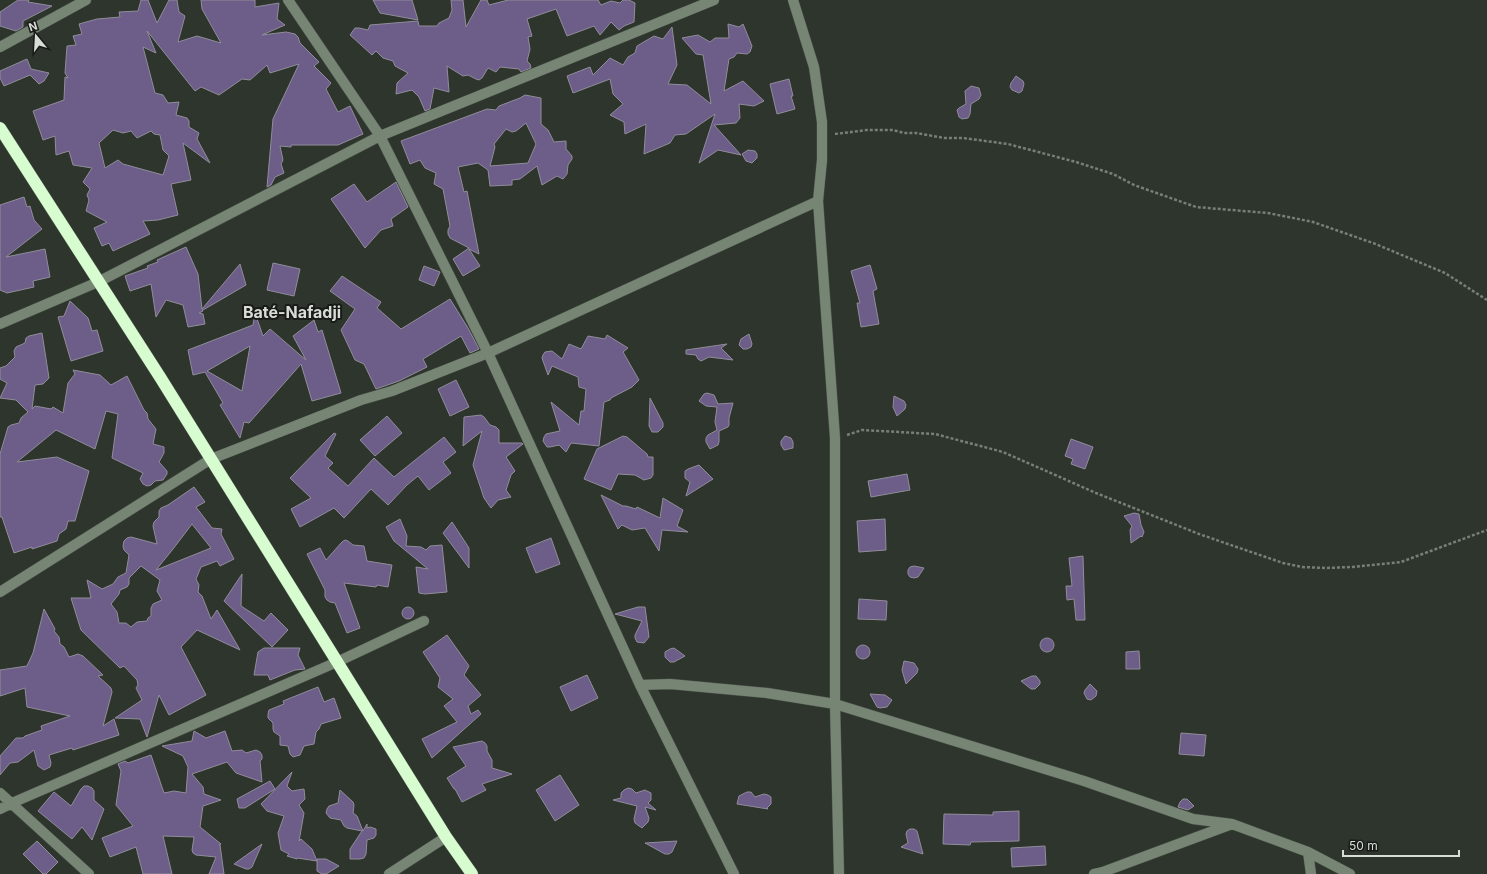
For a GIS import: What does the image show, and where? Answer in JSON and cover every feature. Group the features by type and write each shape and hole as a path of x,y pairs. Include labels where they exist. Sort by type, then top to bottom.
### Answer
{"highway":[{"path":"0,128 211,459 446,837 472,874"}],"street":[{"path":"0,47 86,0"},
{"path":"288,0 380,136 488,354 640,685 734,874"},
{"path":"0,324 98,282 380,136 714,0"},
{"path":"793,0 814,67 819,98 822,135 822,160 818,201 835,438 836,704 839,874"},
{"path":"0,592 211,459 361,400 392,391 488,354 818,201"},
{"path":"0,809 12,802 337,662 424,621"},
{"path":"640,685 670,684 767,693 836,704 1084,781 1193,819 1232,824 1308,852 1350,874"},
{"path":"0,793 12,802 89,874"},
{"path":"1094,874 1232,824"},
{"path":"389,874 446,837"},
{"path":"1308,852 1311,874"}],"path":[{"path":"822,135 867,130 893,130 904,133 916,133 944,138 963,138 1008,144 1076,162 1113,174 1134,184 1196,207 1268,213 1313,222 1373,243 1445,273 1487,300"},
{"path":"835,438 862,430 935,434 1003,452 1096,493 1199,534 1283,563 1302,567 1352,567 1401,562 1487,530"}],"building":[{"path":"18,0 29,0 28,2 52,6 23,21 23,27 16,31 0,26 0,12"},
{"path":"141,0 148,0 157,23 169,0 177,0 179,12 185,16 178,42 197,36 221,43 202,9 201,0 255,0 255,7 279,3 277,19 285,25 262,35 286,32 295,34 300,43 319,62 314,66 331,83 326,89 338,112 350,106 363,134 338,145 280,146 283,160 281,164 284,173 275,177 271,185 267,187 273,119 299,64 270,73 267,65 250,80 242,79 219,95 201,87 195,91 147,31 156,53 143,47 155,93 163,95 168,103 179,102 176,115 187,118 189,121 189,127 199,133 197,139 210,163 183,143 191,180 171,184 178,215 158,220 143,221 150,234 113,251 109,243 102,246 94,228 107,222 86,211 89,200 87,195 90,189 83,182 92,168 73,165 69,151 56,155 55,136 43,140 33,111 64,100 65,77 68,78 65,73 67,46 76,45 73,36 82,34 79,24 97,19 120,17 119,12 138,11","holes":["113,130 123,133 131,131 137,138 151,131 154,134 160,135 163,150 169,156 163,175 123,164 118,160 105,168 99,143"]},
{"path":"373,0 412,0 418,20 380,13"},
{"path":"451,0 463,0 466,27 481,0 487,0 489,5 508,0 598,0 601,5 611,1 620,3 623,0 629,0 635,3 634,22 619,30 611,22 600,35 594,26 567,36 556,9 527,19 532,36 528,37 530,49 527,61 531,68 521,72 519,69 500,67 496,72 488,68 479,80 468,75 463,76 447,66 449,92 434,88 430,109 425,111 419,97 412,90 396,94 397,83 408,73 395,66 393,61 383,58 376,51 372,55 350,35 355,28 368,30 370,25 418,21 419,26 437,26 439,23 449,18 452,10"},
{"path":"728,24 739,27 743,24 752,46 750,52 747,54 737,53 734,57 729,59 724,91 743,81 764,101 754,106 739,104 740,118 736,123 714,125 741,155 718,150 699,163 715,114 686,134 675,135 670,143 644,154 646,124 625,134 624,122 610,115 623,104 613,94 610,79 573,93 567,76 590,67 593,75 610,58 623,65 628,57 635,53 637,46 654,36 663,39 672,27 677,65 668,84 687,85 711,104 703,55 696,54 682,38 698,35 710,42 715,38 729,38"},
{"path":"27,59 31,69 49,73 44,81 39,84 30,75 4,86 0,78 0,71"},
{"path":"1016,76 1023,81 1024,84 1022,91 1019,93 1012,90 1010,87"},
{"path":"789,79 793,96 791,96 795,109 777,114 770,84"},
{"path":"971,86 979,88 981,95 979,99 971,104 968,118 962,119 959,117 957,110 966,104 965,91"},
{"path":"525,95 541,98 541,124 548,130 554,142 566,141 566,149 572,156 572,159 568,165 567,174 563,179 557,176 542,185 537,166 520,179 512,180 512,185 490,186 488,170 478,163 458,167 464,192 467,191 479,254 469,249 480,266 463,276 453,259 469,248 450,238 448,234 450,226 443,189 434,184 436,173 425,168 420,160 410,164 401,141 487,109 496,110 499,106","holes":["526,123 536,144 528,163 490,166 495,147 494,144 506,129 512,132 516,131"]},
{"path":"748,150 755,151 757,154 757,158 752,163 746,161 742,154"},
{"path":"396,182 408,207 391,219 393,226 381,230 365,248 331,199 354,184 367,202"},
{"path":"24,197 27,207 30,206 34,220 42,229 6,257 45,249 50,277 33,281 34,287 7,293 0,290 0,205"},
{"path":"186,247 198,274 202,309 240,264 246,285 202,310 203,311 199,313 203,314 205,324 188,327 183,305 166,300 156,317 151,284 130,291 125,276 148,268 147,266 158,262 157,260"},
{"path":"273,263 300,269 294,296 267,290"},
{"path":"870,265 877,289 873,291 879,324 861,327 857,303 860,303 851,271"},
{"path":"424,266 440,272 434,286 419,280"},
{"path":"342,276 381,302 377,308 401,329 450,299 479,349 470,353 461,336 423,359 427,367 399,381 376,389 364,364 355,360 341,330 355,309 330,291"},
{"path":"70,301 88,318 92,331 97,330 103,351 71,361 58,317 64,316"},
{"path":"255,313 263,336 270,329 306,360 293,336 314,320 318,332 322,330 341,393 312,401 301,364 249,423 244,422 240,438 220,405 223,403 205,372 193,375 188,350 253,325","holes":["250,346 242,391 207,371"]},
{"path":"42,333 49,378 43,384 35,385 32,409 35,406 51,409 53,407 63,413 68,383 75,374 73,370 100,375 111,385 127,376 144,410 147,413 148,419 156,429 153,444 164,447 164,453 159,462 167,471 167,474 163,480 155,481 151,485 147,486 143,484 140,479 143,473 112,458 118,414 106,411 95,449 56,430 17,462 57,457 89,471 75,521 68,521 66,529 59,534 57,541 14,553 2,517 0,517 0,454 8,427 19,423 21,418 28,412 16,400 0,398 7,383 0,379 0,368 6,366 15,357 14,351 16,347 25,343 26,338"},
{"path":"749,334 752,344 751,347 743,349 739,345 741,339"},
{"path":"607,335 628,348 623,352 639,380 632,387 604,402 599,446 571,443 566,452 559,445 547,447 543,441 546,434 560,431 551,402 579,425 581,411 584,411 586,389 579,387 578,377 552,366 548,375 542,358 543,355 545,352 552,351 562,359 569,344 581,349 588,336 605,339"},
{"path":"727,344 721,348 733,360 709,357 701,361 696,355 686,354 686,350"},
{"path":"456,380 469,407 450,416 438,389"},
{"path":"707,393 714,395 718,404 733,403 728,427 719,431 718,445 710,449 706,442 706,438 708,435 717,430 715,422 717,407 706,406 699,401 704,394"},
{"path":"894,396 904,401 906,405 905,409 897,416 893,407"},
{"path":"650,398 663,423 663,427 658,432 652,432 649,426"},
{"path":"481,415 490,425 499,430 499,443 523,444 506,457 515,471 511,475 506,490 511,497 498,500 491,508 484,498 473,465 482,431 463,446 464,417"},
{"path":"387,416 402,433 375,456 360,440"},
{"path":"334,433 336,434 325,456 333,463 328,468 348,486 374,458 394,477 444,437 456,452 443,462 451,473 429,490 418,476 388,505 371,489 344,518 334,508 300,527 291,509 311,498 290,478"},
{"path":"623,436 627,437 647,454 648,457 653,457 653,475 651,478 644,480 635,475 618,474 611,490 584,479 597,449"},
{"path":"785,436 791,438 793,448 784,450 781,445 781,441"},
{"path":"1071,439 1093,447 1085,469 1071,464 1073,459 1065,456"},
{"path":"699,465 713,479 686,496 690,482 685,478 685,471"},
{"path":"907,474 910,490 871,497 868,481"},
{"path":"194,487 205,502 196,507 212,528 222,529 221,534 234,559 220,566 217,561 201,567 196,579 199,585 198,592 202,596 211,619 217,610 240,650 197,630 181,647 206,695 169,715 159,695 147,737 140,719 115,718 142,700 136,688 138,685 137,680 124,666 120,668 81,630 71,598 91,598 87,580 102,589 113,584 118,577 126,573 129,555 124,550 123,546 124,541 127,538 131,537 157,544 153,526 154,522 159,517 159,511 161,508 168,505","holes":["192,524 211,548 156,570 173,549","141,566 160,580 157,591 162,600 153,604 151,608 151,616 147,621 137,622 131,627 126,623 119,623 117,612 111,604 119,594 120,590 127,587 129,584 129,578"]},
{"path":"601,495 623,506 636,509 637,507 660,518 663,498 683,510 677,526 688,532 662,530 659,551 645,528 632,530 622,525 618,529"},
{"path":"1134,513 1139,514 1144,532 1142,537 1141,536 1131,543 1130,530 1132,526 1124,516"},
{"path":"400,519 407,536 406,546 421,547 426,550 430,546 442,545 447,592 425,594 419,593 416,567 428,569 394,541 386,527"},
{"path":"885,519 886,550 859,552 857,521"},
{"path":"452,522 469,548 469,568 443,533"},
{"path":"551,538 560,564 536,573 526,548"},
{"path":"345,540 353,545 364,546 367,561 392,565 388,587 344,583 360,628 347,633 335,603 330,602 325,597 325,590 307,554 320,548 326,560"},
{"path":"1083,556 1085,620 1076,620 1074,599 1067,600 1066,586 1072,586 1069,558"},
{"path":"914,566 924,568 918,577 914,578 910,577 908,570 910,567"},
{"path":"242,574 241,606 264,621 271,613 288,630 272,647 224,601"},
{"path":"859,599 887,601 886,620 858,619"},
{"path":"410,607 413,608 413,618 406,619 403,618 402,611 403,608"},
{"path":"638,607 645,607 649,637 644,643 637,642 635,638 642,621 615,614"},
{"path":"44,609 55,629 54,631 59,637 60,644 64,647 69,657 78,654 83,656 103,675 98,676 111,688 112,692 103,726 114,719 119,735 73,750 72,748 49,755 51,763 50,767 44,770 38,766 34,750 18,762 10,763 0,775 0,756 16,738 23,738 42,730 41,726 70,716 27,707 25,688 0,696 0,670 27,666 33,653"},
{"path":"447,635 469,666 464,675 481,695 468,706 471,714 478,710 481,714 432,758 422,739 457,722 444,706 453,699 438,687 440,678 423,652"},
{"path":"1047,638 1052,640 1054,645 1052,650 1047,652 1042,650 1040,645 1042,640"},
{"path":"860,645 866,645 870,649 870,655 866,659 860,659 856,655 856,649"},
{"path":"264,648 300,648 298,655 305,669 295,670 270,680 268,675 254,675 258,652"},
{"path":"674,648 685,656 674,662 670,662 665,657 665,652"},
{"path":"1139,651 1140,669 1126,669 1126,652"},
{"path":"904,661 914,663 918,669 917,673 906,684 902,670"},
{"path":"587,675 598,698 571,711 560,687"},
{"path":"1032,676 1036,676 1040,681 1040,684 1035,689 1031,689 1021,681"},
{"path":"1090,684 1097,691 1096,696 1091,700 1087,699 1084,693"},
{"path":"318,687 324,702 334,698 341,718 321,724 316,732 314,744 304,746 300,755 293,757 290,754 288,746 280,745 280,736 274,732 273,723 268,718 269,710 284,704 283,701"},
{"path":"870,694 885,695 892,700 887,707 880,708 877,707"},
{"path":"194,731 206,738 225,731 232,751 242,750 246,753 256,750 260,752 262,755 262,759 260,761 262,782 236,773 227,762 192,774 203,787 204,794 221,800 203,806 200,827 221,844 219,845 224,874 209,874 216,857 196,855 193,853 194,837 163,836 172,874 143,874 136,847 110,857 102,838 133,826 116,805 121,771 118,764 125,761 128,763 151,755 164,793 174,791 186,793 188,767 183,756 162,746 192,741"},
{"path":"1181,733 1206,735 1204,756 1179,754"},
{"path":"482,741 487,746 487,751 492,760 492,768 512,774 482,784 486,790 462,802 447,778 466,766 453,747"},
{"path":"292,772 287,786 292,791 304,789 305,799 299,805 304,813 299,841 301,839 312,849 317,861 297,859 287,856 289,854 281,850 278,833 284,816 267,811 261,804"},
{"path":"560,775 579,805 555,821 536,790"},
{"path":"270,781 275,789 245,808 239,808 237,799"},
{"path":"84,786 92,788 94,791 94,800 104,809 92,840 82,827 72,839 38,811 54,792 71,806"},
{"path":"628,788 632,789 636,793 645,790 651,793 651,800 648,803 656,810 645,807 649,818 648,822 642,828 635,823 634,819 637,806 613,800 621,798 621,793"},
{"path":"340,790 353,802 353,813 357,816 363,831 367,824 367,828 370,827 376,829 376,835 374,838 367,840 366,854 364,858 350,859 350,849 362,831 347,828 341,820 330,818 326,813 329,806 338,803"},
{"path":"747,792 751,792 755,797 764,794 771,797 771,804 767,808 768,809 737,804 739,796"},
{"path":"1183,799 1187,799 1194,806 1188,810 1178,807"},
{"path":"1019,811 1019,841 971,842 970,845 943,844 944,814 993,815 993,812"},
{"path":"910,829 917,831 923,854 901,847 908,843 906,834"},
{"path":"37,841 58,862 46,874 43,874 23,854"},
{"path":"677,841 672,852 669,854 665,854 645,843"},
{"path":"262,844 252,867 246,869 234,864"},
{"path":"1045,846 1046,865 1012,867 1011,848"},
{"path":"317,859 326,859 339,866 326,874 322,874 317,871"}],"district":[{"name":"Baté-Nafadji","path":"292,312"}]}
